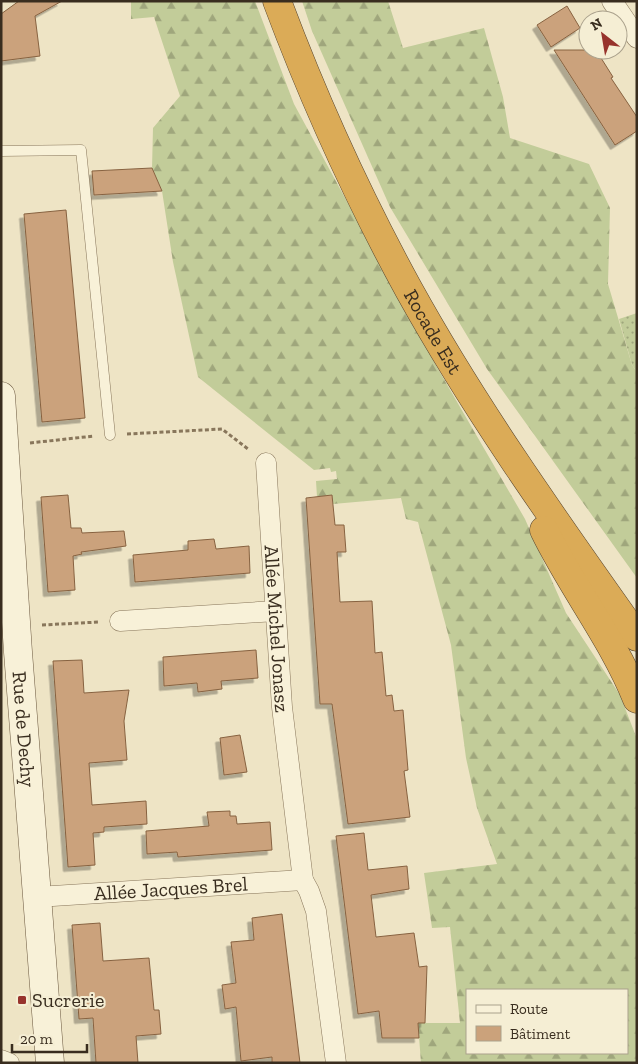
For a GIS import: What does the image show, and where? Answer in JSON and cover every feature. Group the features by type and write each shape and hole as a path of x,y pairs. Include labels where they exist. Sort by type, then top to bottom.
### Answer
{"highway":[{"name":"Rocade Est","path":"277,2 321,110 360,196 394,262 457,371 637,637"},
{"path":"515,459 547,537 621,664 637,699"}],"street":[{"path":"612,1 637,38"},
{"name":"Rue de Dechy","path":"1,396 12,644 37,897 50,1063"},
{"name":"Allée Michel Jonasz","path":"266,464 285,738 303,880 316,911 336,1063"},
{"path":"120,621 275,611"},
{"name":"Allée Jacques Brel","path":"37,897 303,880"},
{"path":"1,1060 9,1063"}],"lane":[{"path":"1,151 81,150 110,434"}],"path":[{"path":"3,435 110,434 222,428 266,464"},
{"path":"12,644 120,621"}],"green space":[{"path":"131,1 255,1 294,104 438,369 525,519 566,613 620,695 637,739 637,1063 421,1063 418,1023 460,1023 450,927 432,928 424,873 497,864 477,808 466,758 451,645 418,522 406,519 401,498 333,504 332,496 317,497 316,481 337,479 336,471 331,472 330,468 314,470 198,377 173,262 162,191 152,168 153,128 180,96 154,17 131,19"},
{"path":"302,1 388,1 403,48 484,28 503,97 510,138 589,164 610,208 608,284 632,365 637,372 637,578 487,369 390,207 312,31"},
{"path":"637,313 637,372 632,365 619,319"}],"building":[{"path":"19,1 62,1 35,16 40,56 1,61 1,14"},
{"path":"567,6 578,25 578,29 551,47 537,25"},
{"path":"554,50 578,50 578,60 602,60 613,77 611,78 637,117 637,131 615,145"},
{"path":"152,168 162,191 94,195 92,171"},
{"path":"66,210 85,418 42,422 24,214"},
{"path":"68,495 71,528 81,528 82,533 124,531 126,546 81,552 82,554 73,556 75,590 48,592 41,497"},
{"path":"332,495 335,525 344,525 346,552 337,552 340,602 372,601 375,653 382,652 386,696 392,695 394,711 403,710 408,770 404,771 410,817 348,824 332,704 320,704 306,498"},
{"path":"214,539 216,549 249,546 250,573 135,582 133,555 188,550 188,541"},
{"path":"256,650 258,678 221,681 222,689 198,692 197,683 164,686 163,657"},
{"path":"82,660 84,693 129,690 124,721 127,760 89,763 92,805 146,801 147,824 104,827 104,832 93,833 95,865 68,867 53,661"},
{"path":"240,735 247,772 224,775 220,738"},
{"path":"230,811 230,816 236,816 237,824 270,822 272,850 178,857 177,852 147,854 146,831 209,826 207,812"},
{"path":"364,833 368,870 407,866 409,889 371,895 376,937 414,933 419,967 427,966 425,1023 418,1023 419,1038 382,1038 379,1011 358,1014 336,836"},
{"path":"282,914 300,1063 272,1063 272,1057 241,1061 236,1007 225,1009 222,985 236,983 231,942 254,940 252,918"},
{"path":"100,923 103,961 149,958 154,1010 159,1010 161,1034 136,1036 138,1063 96,1063 93,1018 79,1019 72,925"}],"place":[{"name":"Sucrerie","path":"22,1000"}]}
